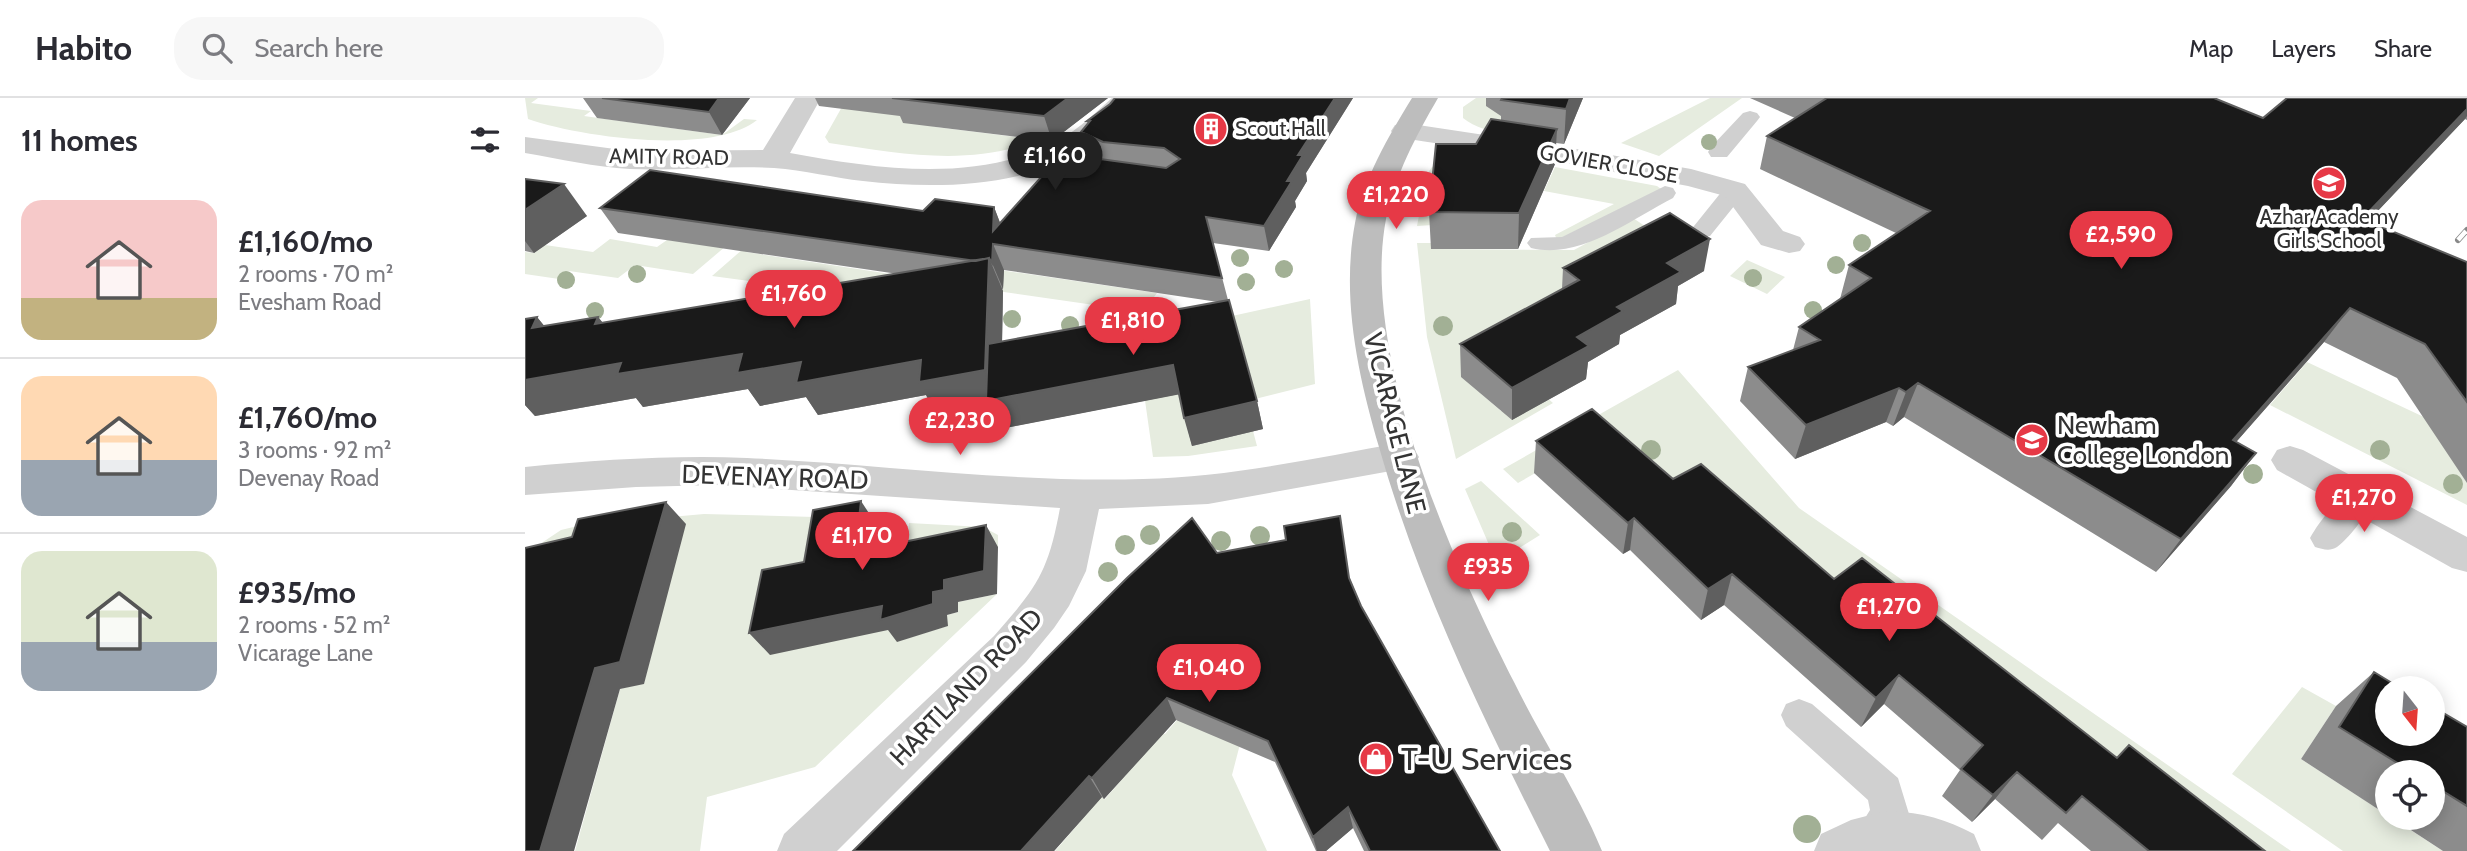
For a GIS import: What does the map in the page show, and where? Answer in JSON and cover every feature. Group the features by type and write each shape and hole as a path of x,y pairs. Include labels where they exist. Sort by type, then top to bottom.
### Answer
{"main road":[{"name":"VICARAGE LANE","path":"1425,98 1405,131 1374,207 1368,239 1366,280 1375,364 1421,524 1451,598 1577,851"}],"street":[{"path":"772,159 808,98"},
{"name":"AMITY ROAD","path":"525,145 629,160 772,159 872,173 949,178 1075,159 1127,98"},
{"name":"GOVIER CLOSE","path":"1405,131 1571,156 1691,178 1735,190"},
{"path":"1735,190 1772,238 1789,244"},
{"name":"DEVENAY ROAD","path":"525,481 661,472 744,472 1082,495 1147,494 1235,485 1400,457"},
{"path":"2290,460 2467,556"},
{"name":"HARTLAND ROAD","path":"802,851 1010,649 1037,615 1055,592 1071,555 1082,495"},
{"path":"1855,846 1911,834 1947,845 1956,851"}],"lane":[{"path":"1719,152 1750,117"},
{"path":"1702,231 1735,190"},
{"path":"1539,243 1566,244 1665,192"},
{"path":"2326,538 2361,498"},
{"path":"1799,715 1885,791 1891,814 1855,846"}],"shaded area":[{"path":"525,98 538,98 531,103 591,111 584,116 721,135 710,138 645,140 579,132 528,119"},
{"path":"847,98 936,127 1033,139 1041,131 1056,132 1028,144 972,155 916,155 829,143 825,137"},
{"path":"1476,98 1508,98 1524,131 1500,133 1484,129 1463,118 1463,107"},
{"path":"1710,98 1742,98 1659,156 1621,143"},
{"path":"744,119 757,120 736,131 723,134"},
{"path":"1446,160 1433,225 1417,226 1427,174 1432,167"},
{"path":"1555,167 1657,186 1661,189 1557,240 1555,235 1614,204 1544,191"},
{"path":"782,215 746,252 897,275 877,298 712,276"},
{"path":"1633,218 1670,243 1461,376 1501,411 1538,390 1553,403 1456,459 1427,337 1417,243 1431,243 1431,249 1574,250"},
{"path":"610,239 657,247 667,240 726,246 693,274 635,265 618,278 569,271 559,279 525,274 525,252 534,253 545,245 593,252"},
{"path":"1747,260 1785,277 1767,294 1730,276"},
{"path":"993,269 1157,293 1143,312 976,288"},
{"path":"1310,299 1315,384 1255,399 1232,316"},
{"path":"1178,325 1192,446 1253,431 1257,446 1188,456 1153,457 1140,365"},
{"path":"2307,362 2426,418 2467,482 2467,505 2270,405"},
{"path":"1678,370 1799,508 2291,851 2200,851 1589,442 1518,483 1503,469"},
{"path":"1481,481 1540,535 1513,552 1527,568 1505,582 1465,489"},
{"path":"704,514 815,517 899,627 898,641 947,626 947,615 958,612 958,602 997,594 815,767 707,797 700,851 575,851 620,689 644,683 665,600 534,548 561,530 582,525"},
{"path":"909,523 983,527 998,535 998,547 904,568"},
{"path":"1214,677 1266,706 1239,748 1232,775 1267,851 1055,851 1080,822 1063,771 1105,799 1150,747 1121,708 1165,734"},
{"path":"2302,687 2336,706 2301,759 2375,807 2375,830 2411,830 2443,851 2343,851 2232,774"}],"building":[{"path":"602,98 719,98 709,112"},
{"path":"892,98 1068,98 1044,116"},
{"path":"1115,98 1335,98 1298,155 1303,155 1287,181 1292,181 1264,226 1206,217 1222,278 993,244 992,263 989,258 976,261 600,208 650,170 923,211 935,199 994,207 993,231 1067,148 1078,156 1166,168 1180,159 1164,148 1103,142 1081,132 1090,121 1087,121"},
{"path":"1570,98 1566,109 1501,100"},
{"path":"1827,98 2214,98 2263,118 2287,98 2467,98 2467,109 2362,219 2467,262 2467,402 2425,344 2350,308 2233,440 2256,453 2181,539 1918,383 1906,392 1899,388 1806,425 1748,367 1820,340 1799,327 1871,278 1849,265 1930,211 1767,136"},
{"path":"1491,119 1557,129 1519,213 1429,212 1436,144 1476,144"},
{"path":"525,179 564,184 525,210"},
{"path":"1670,213 1710,239 1667,263 1681,272 1617,307 1623,311 1577,337 1589,346 1512,388 1460,344 1579,280 1563,268"},
{"path":"989,258 985,370 919,382 921,360 796,383 801,362 737,373 742,354 617,374 621,363 525,380 525,319 537,317 532,328 598,317 595,324"},
{"path":"1229,300 1257,401 1184,418 1173,365 986,401 988,344"},
{"path":"1592,409 1673,479 1701,464 1834,579 1862,558 2117,758 2129,745 2265,851 2149,851 2082,796 2066,813 2017,772 1993,795 1961,769 1983,745 1899,675 1876,698 1732,574 1708,589 1634,518 1628,523 1536,441"},
{"path":"861,501 855,552 986,525 984,571 944,580 944,590 933,592 933,604 880,620 882,606 749,633 762,570 804,562 813,510"},
{"path":"666,502 620,662 595,668 540,851 525,851 525,548 572,537 578,519"},
{"path":"1340,516 1349,578 1361,606 1500,851 1370,851 1348,807 1313,837 1268,741 1167,698 1092,778 1089,776 1021,851 853,851 1127,578 1192,518 1217,553 1286,540 1284,526"},
{"path":"2374,672 2380,676 2375,676 2375,746 2445,746 2445,714 2467,727 2467,806 2445,792 2445,760 2393,760 2339,727"}],"railway":[{"path":"2458,240 2467,230"}],"place":[{"name":"Scout Hall","path":"1211,129"},
{"name":"Azhar Academy Girls School","path":"2329,183"},
{"name":"Newham College London","path":"2032,440"},
{"name":"T-U Services","path":"1376,759"}]}
